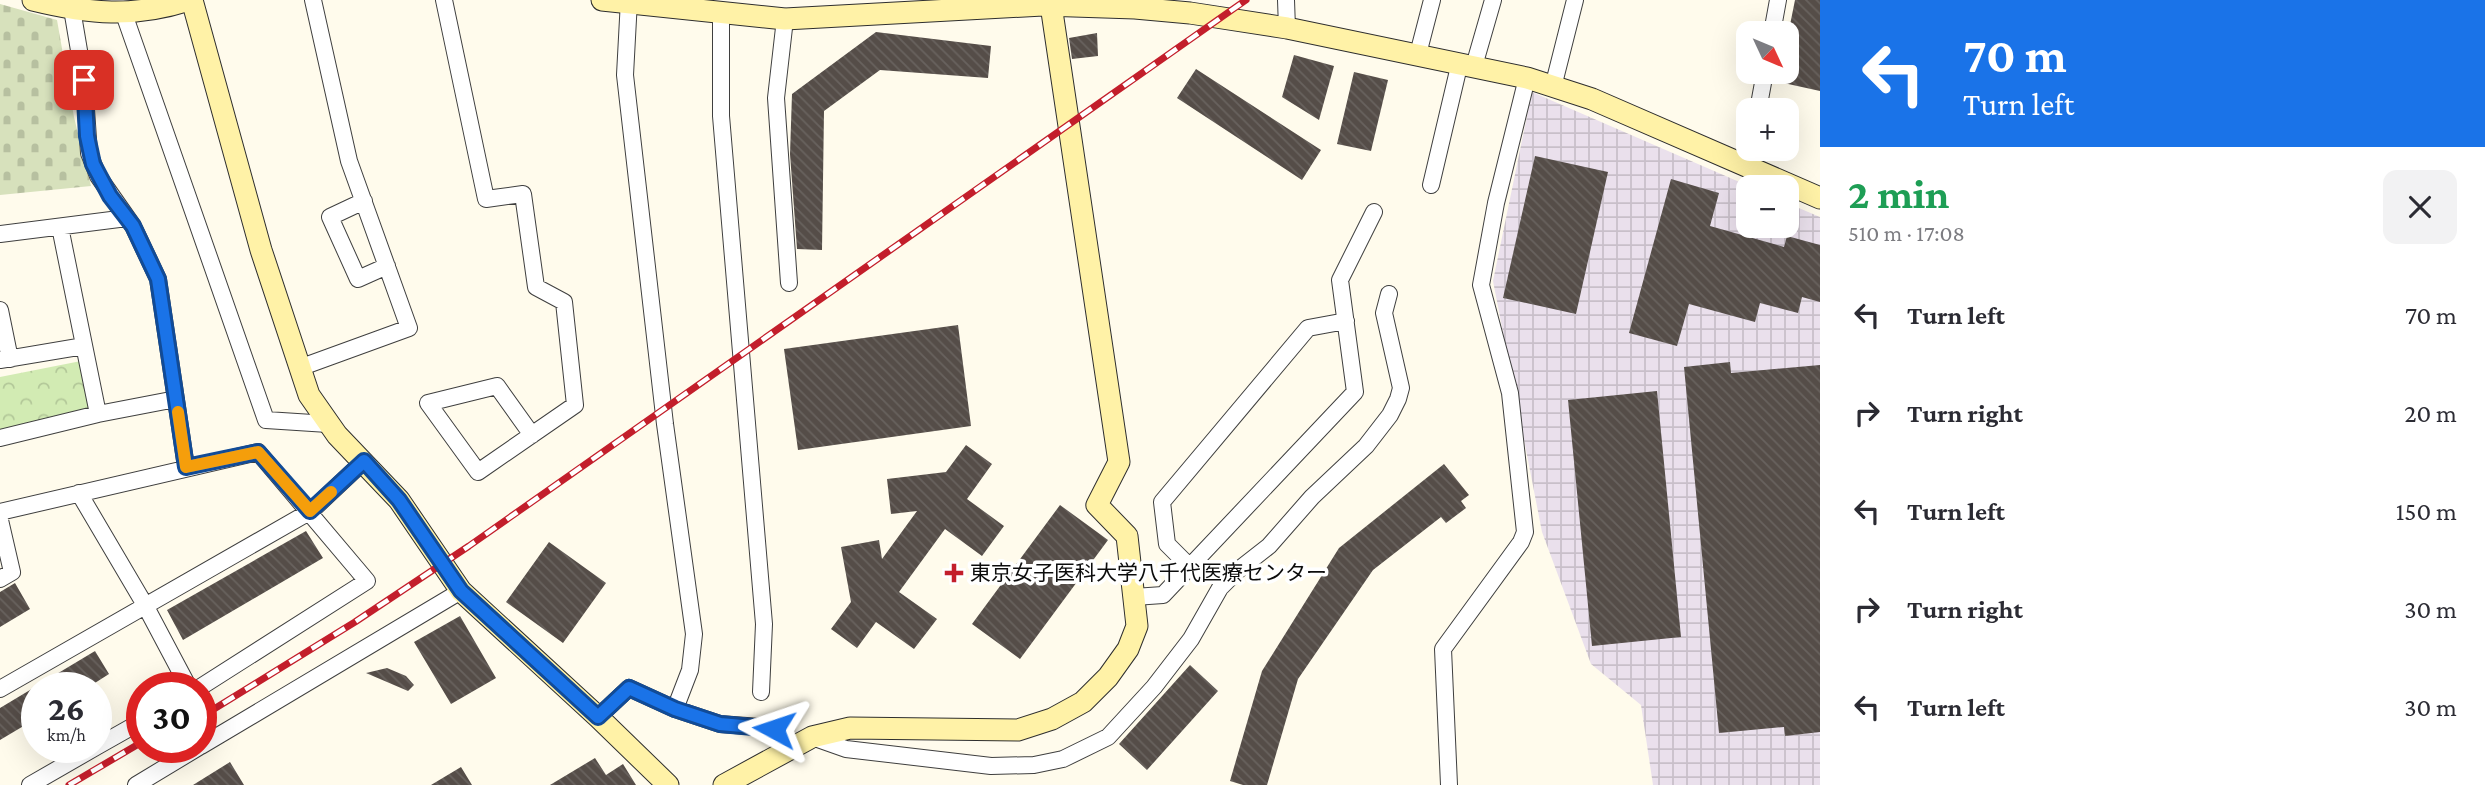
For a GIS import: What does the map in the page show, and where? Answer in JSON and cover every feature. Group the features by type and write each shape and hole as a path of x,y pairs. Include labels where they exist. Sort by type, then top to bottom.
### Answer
{"street":[{"path":"33,0 124,14 169,7 191,0 261,250 309,395 328,424 399,500 461,591 598,717 667,785"},
{"path":"299,368 410,328 349,161 313,0"},
{"path":"444,0 486,199 523,194 536,286 564,302 575,405 532,435 478,472 428,402 496,386 532,435"},
{"path":"603,0 684,4 721,13 763,8 785,19 1051,5 1190,13 1287,28 1527,78 1736,152"},
{"path":"1286,0 1287,28"},
{"path":"1418,54 1432,0"},
{"path":"1431,185 1467,64 1493,0"},
{"path":"1553,87 1575,0"},
{"path":"1774,21 1778,0"},
{"path":"628,1 625,75 665,424 694,634 690,670 675,709"},
{"path":"63,5 84,80 89,153 98,176 127,218 158,279 186,467"},
{"path":"724,785 812,737 850,728 1018,730 1052,719 1083,702 1108,677 1128,649 1137,626 1127,536 1097,505 1119,462 1051,5"},
{"path":"721,13 721,116 764,624 761,692"},
{"path":"124,14 266,419 328,424"},
{"path":"785,19 776,99 789,283"},
{"path":"1449,785 1443,649 1521,542 1525,532 1510,393 1481,285 1496,203 1527,78"},
{"path":"1756,161 1820,198"},
{"path":"364,201 330,217 358,279 387,267"},
{"path":"1134,597 1163,595 1354,392 1340,280 1374,212"},
{"path":"0,234 127,218"},
{"path":"60,227 99,414"},
{"path":"812,737 846,749 991,766 1034,765 1063,759 1108,737 1154,687 1191,639 1220,588 1269,546 1311,497 1366,446 1390,415 1401,388 1386,332 1384,313 1389,294"},
{"path":"0,310 5,359 84,346"},
{"path":"1190,567 1167,544 1161,502 1308,328 1346,321"},
{"path":"0,438 176,399"},
{"path":"0,512 258,452 367,581 217,677"},
{"path":"0,689 310,511 364,461"},
{"path":"79,493 145,605 181,672"},
{"path":"0,520 12,572 0,579"},
{"path":"217,737 461,591"},
{"path":"598,717 629,688 675,709 720,724 774,729"},
{"path":"30,785 68,763"},
{"path":"136,785 173,763"}],"shaded area":[{"path":"1532,92 1736,180 1736,238 1799,238 1799,208 1820,217 1820,785 1653,785 1641,705 1591,664 1542,532 1493,281"}],"green space":[{"path":"0,4 57,20 74,117 91,186 0,195"},
{"path":"81,361 91,405 88,411 0,433 0,377"}],"building":[{"path":"1795,0 1820,0 1820,91 1788,84 1799,84 1799,21 1791,21"},
{"path":"876,32 991,46 988,78 880,70 824,111 822,250 797,249 790,154 792,94"},
{"path":"1097,33 1098,56 1072,59 1069,38"},
{"path":"1294,55 1334,66 1319,120 1282,97"},
{"path":"1196,69 1321,150 1302,180 1177,98"},
{"path":"1354,72 1388,80 1371,151 1337,144"},
{"path":"1535,156 1608,172 1576,314 1503,298"},
{"path":"1671,179 1719,193 1710,226 1736,233 1736,238 1752,238 1784,247 1786,238 1820,245 1820,302 1802,297 1798,313 1760,303 1755,322 1689,304 1677,346 1629,333"},
{"path":"958,325 971,426 798,450 784,349"},
{"path":"1730,362 1731,373 1820,365 1820,732 1785,736 1784,727 1719,733 1684,367"},
{"path":"1657,391 1681,637 1592,646 1568,400"},
{"path":"966,445 992,464 967,499 1004,526 982,556 945,529 899,592 937,619 914,649 876,622 857,648 831,629 851,602 841,547 879,540 882,559 917,511 891,514 887,479 946,472"},
{"path":"1444,464 1469,495 1461,501 1466,508 1446,523 1441,517 1373,570 1298,679 1267,785 1243,785 1230,781 1262,671 1339,548"},
{"path":"1060,505 1108,540 1020,659 972,624"},
{"path":"306,531 323,558 183,640 167,610"},
{"path":"549,542 606,583 563,643 506,602"},
{"path":"15,583 30,609 0,627 0,592"},
{"path":"460,616 496,678 451,704 414,642"},
{"path":"95,651 108,672 60,672"},
{"path":"1190,665 1218,691 1147,770 1119,744"},
{"path":"387,668 406,676 414,685 408,691 366,673"},
{"path":"21,695 21,728 0,740 0,708"},
{"path":"595,758 606,775 623,764 636,785 550,785"},
{"path":"230,762 244,785 193,785"},
{"path":"461,767 472,785 431,785"}],"railway":[{"path":"217,707 355,622 469,546 1246,0"},
{"path":"69,785 126,751"}],"slow traffic":[{"path":"178,412 186,467 258,452 310,511 331,492"}],"place":[{"name":"東京女子医科大学八千代医療センター","path":"954,573"}],"route":[{"path":"84,80 87,136 93,164 110,196 133,226 158,279 186,467 258,452 310,511 364,461 399,500 461,591 598,717 629,688 675,709 720,724 774,729"}]}
